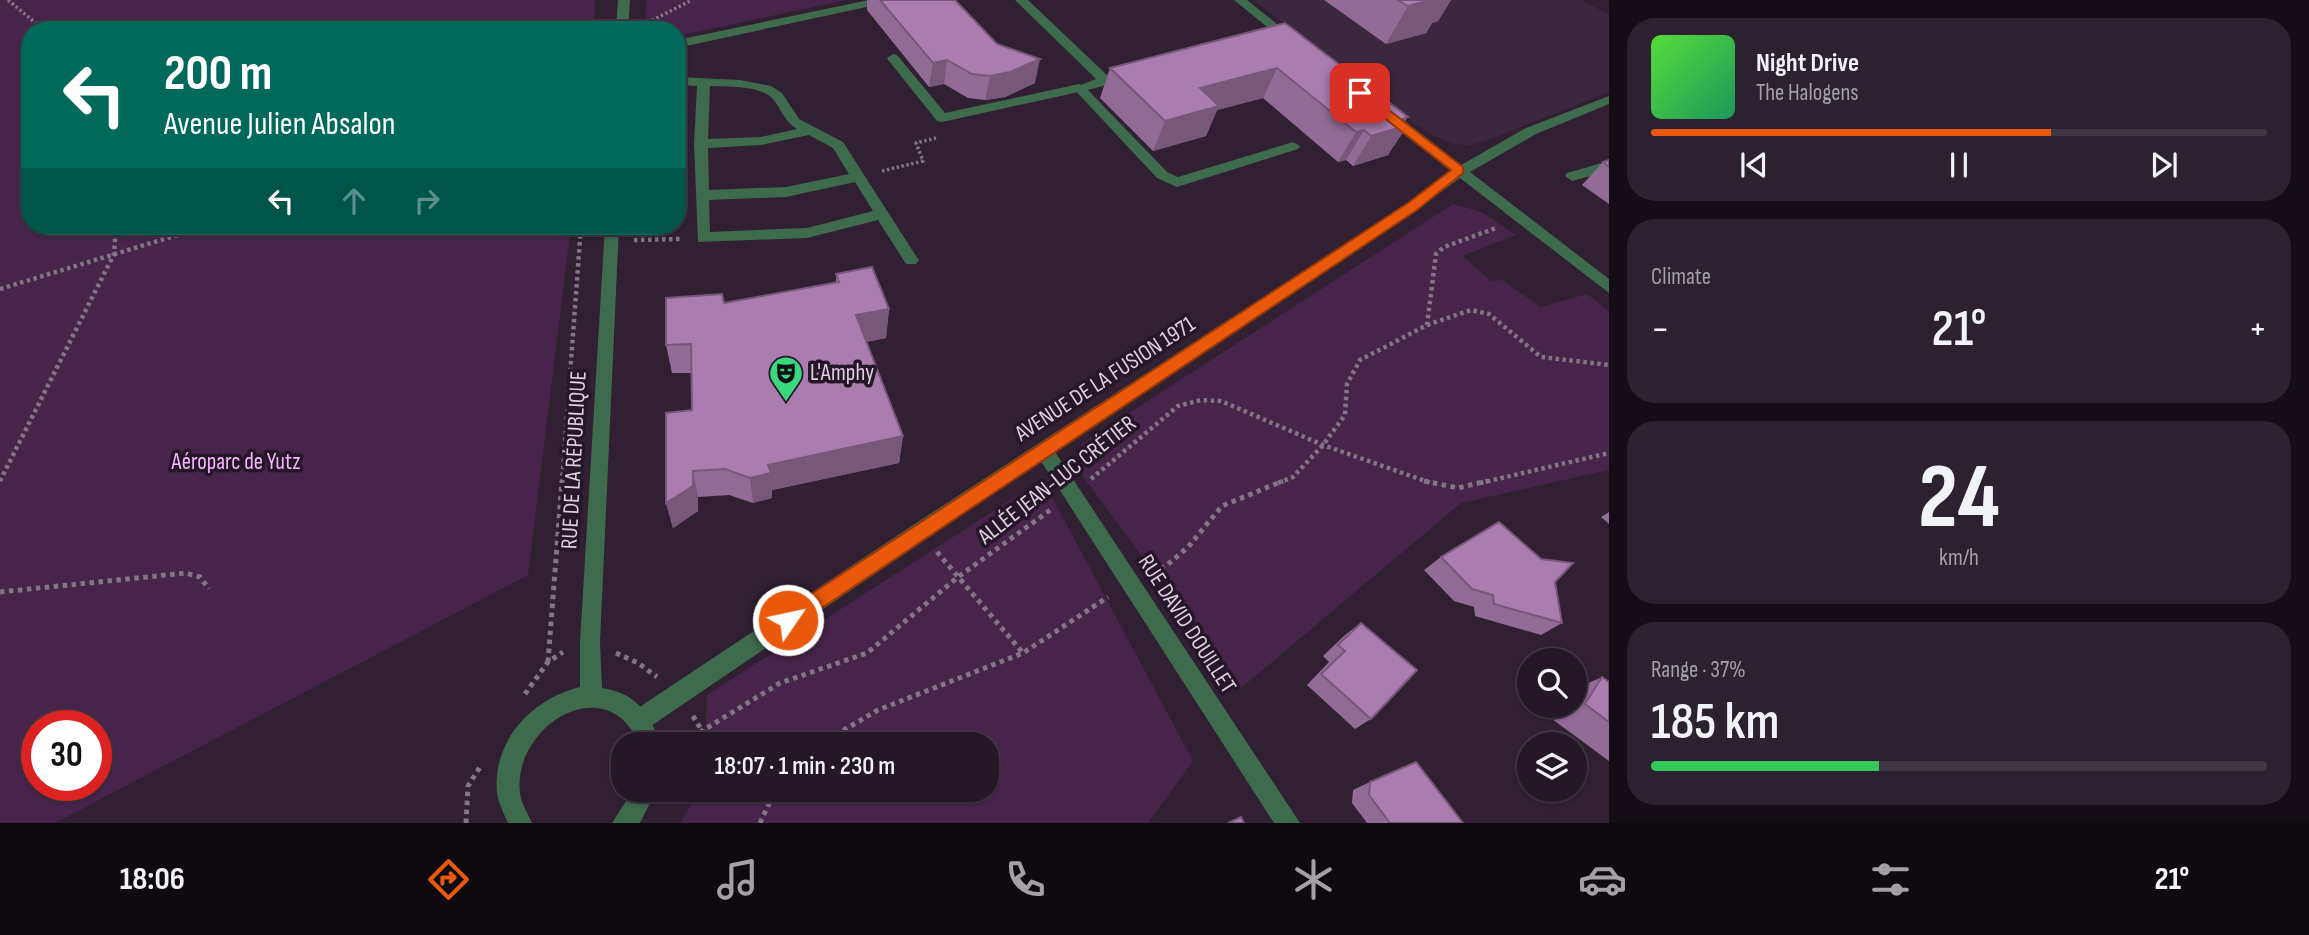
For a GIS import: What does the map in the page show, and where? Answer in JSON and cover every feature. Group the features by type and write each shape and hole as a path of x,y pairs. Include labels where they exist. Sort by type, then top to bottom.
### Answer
{"street":[{"path":"623,21 624,0"},
{"path":"686,42 885,0"},
{"path":"1021,0 1105,81"},
{"path":"1240,0 1307,52"},
{"path":"1266,38 1284,34"},
{"path":"893,58 942,118 1139,72"},
{"path":"686,82 740,84 766,89 777,96 794,121 838,145 911,260"},
{"path":"704,83 701,144 703,238 807,233 882,214"},
{"path":"1079,88 1162,175 1177,182 1293,146"},
{"name":"AVENUE DE LA FUSION 1971","path":"640,720 920,531 1413,206 1459,170 1529,133 1609,100"},
{"path":"1381,110 1609,287"},
{"path":"701,144 761,141 809,131"},
{"path":"1572,176 1609,166"},
{"path":"702,195 786,192 858,177"},
{"name":"RUE DE LA RÉPUBLIQUE","path":"591,696 590,642 612,235"},
{"name":"RUE DAVID DOUILLET","path":"1044,451 1289,823"},
{"path":"520,823 512,812 506,775 516,744 536,719 562,702 591,696 618,703 640,720 645,732"},
{"path":"624,823 640,802"}],"path":[{"path":"8,0 33,21"},
{"path":"1427,325 1436,254 1444,247 1523,220"},
{"path":"0,481 114,254 115,235"},
{"path":"0,289 177,235"},
{"path":"548,662 580,235"},
{"path":"648,235 703,238"},
{"path":"840,732 878,710 1023,653 1130,582 1166,566 1188,547 1222,506 1293,477 1323,445 1345,415 1347,384 1360,360 1427,325 1471,310 1489,314 1541,357 1609,365"},
{"name":"ALLÉE JEAN-LUC CRÉTIER","path":"702,731 780,683 867,653 958,577 1073,494 1178,406 1201,401 1221,401 1323,445 1426,482 1458,488 1609,453"},
{"path":"920,531 1023,653"},
{"path":"0,592 186,573 200,577 209,589"},
{"path":"590,642 638,663 679,693"},
{"path":"760,823 770,802"}],"shaded area":[{"path":"1253,0 1582,0 1609,15 1609,92 1488,140 1471,145 1455,144 1432,135 1412,121"}],"green space":[{"name":"Aéroparc de Yutz","path":"0,0 595,0 594,21 21,21 21,235 570,235 528,575 112,793 112,710 21,710 21,801 97,801 55,823 0,823"},
{"path":"646,0 846,0 686,34 686,21 645,21"},
{"path":"1453,204 1482,212 1516,235 1463,256 1491,281 1502,280 1541,307 1587,294 1609,311 1609,470 1461,503 1240,689 1079,471 1081,444"},
{"path":"1023,492 1052,497 1193,761 1148,823 680,823 692,802 999,802 999,732 705,732 707,695"}],"building":[{"path":"880,0 955,0 997,44 1040,59 1010,72 990,76 972,74 947,60 933,63"},
{"path":"1398,0 1431,0 1408,6"},
{"path":"1285,23 1408,117 1400,120 1408,125 1371,136 1364,130 1356,132 1277,68 1200,88 1219,106 1165,121 1110,68"},
{"name":"L'Amphy","path":"872,267 889,309 856,315 903,436 768,465 771,473 750,478 725,469 693,471 693,486 666,503 666,413 692,410 691,344 666,345 666,298 722,294 724,303 839,282 836,274"},
{"path":"1499,522 1541,559 1573,563 1555,582 1562,623 1494,604 1493,595 1472,589 1441,557"},
{"path":"1361,623 1417,670 1371,719 1321,674 1345,651 1338,645"},
{"path":"1602,677 1609,682 1609,722 1587,706 1587,701"},
{"path":"1416,762 1463,823 1390,823 1369,795 1370,782"},
{"path":"1241,817 1244,823 1228,823"}],"place":[{"name":"L'Amphy","path":"786,403"}],"route":[{"path":"788,620 1413,206 1459,170 1360,93"}]}
